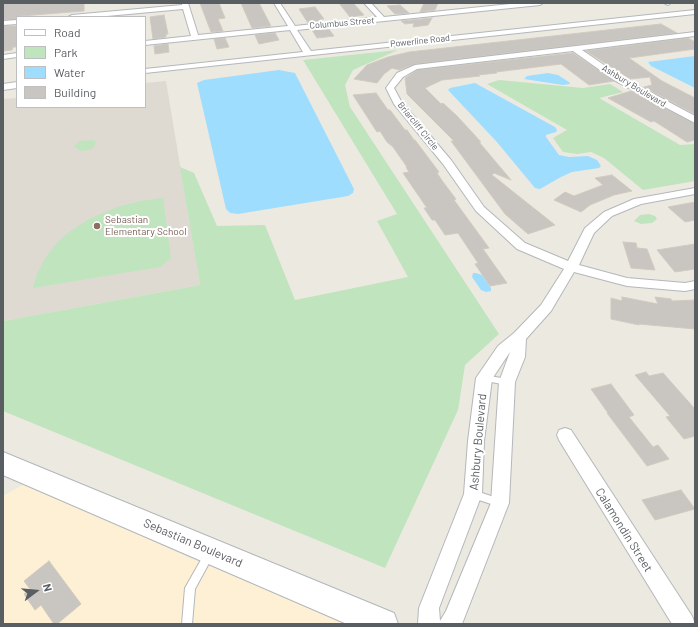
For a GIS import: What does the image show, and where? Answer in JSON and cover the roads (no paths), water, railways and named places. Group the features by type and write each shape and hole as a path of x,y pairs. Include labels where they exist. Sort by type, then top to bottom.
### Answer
{"main road":[{"name":"Sebastian Boulevard","path":"3,463 383,624"}],"street":[{"path":"277,3 308,53"},
{"path":"367,3 382,19"},
{"path":"456,3 465,11"},
{"name":"Columbus Street","path":"146,42 540,3"},
{"path":"82,16 186,5 195,38"},
{"path":"691,12 695,17"},
{"name":"Powerline Road","path":"146,72 691,12"},
{"path":"3,23 16,22"},
{"name":"Briarcliff Circle","path":"695,34 415,67 400,75 390,88 398,102 447,162 480,209 521,246 571,267 627,282 685,287 695,285"},
{"name":"Ashbury Boulevard","path":"576,48 617,78 695,120"},
{"path":"3,57 16,55"},
{"path":"3,87 16,85"},
{"name":"Ashbury Boulevard","path":"429,624 429,608 473,494 476,441 484,378 503,350 519,338 546,308 571,267 589,231 608,214 638,201 695,190"},
{"path":"448,624 454,618 500,503 507,382 517,357 519,338"},
{"name":"Calamondin Street","path":"565,435 684,624"}],"lane":[{"path":"484,378 507,382"},
{"path":"473,494 500,503"},
{"path":"187,624 190,588 210,550"}],"water":[{"path":"695,56 695,88 651,66 648,62"},
{"path":"279,70 295,73 354,189 353,193 348,196 238,214 230,213 226,209 197,83 204,80"},
{"path":"548,73 558,75 570,84 563,85 524,79 527,76"},
{"path":"475,83 555,127 557,130 556,132 546,135 546,137 559,155 569,157 588,156 597,160 601,166 599,168 572,172 540,189 535,188 496,141 448,90 450,88"},
{"path":"473,273 482,275 491,288 491,291 486,292 481,290 472,277"}],"place":[{"name":"Sebastian Elementary School","path":"97,226"}]}
